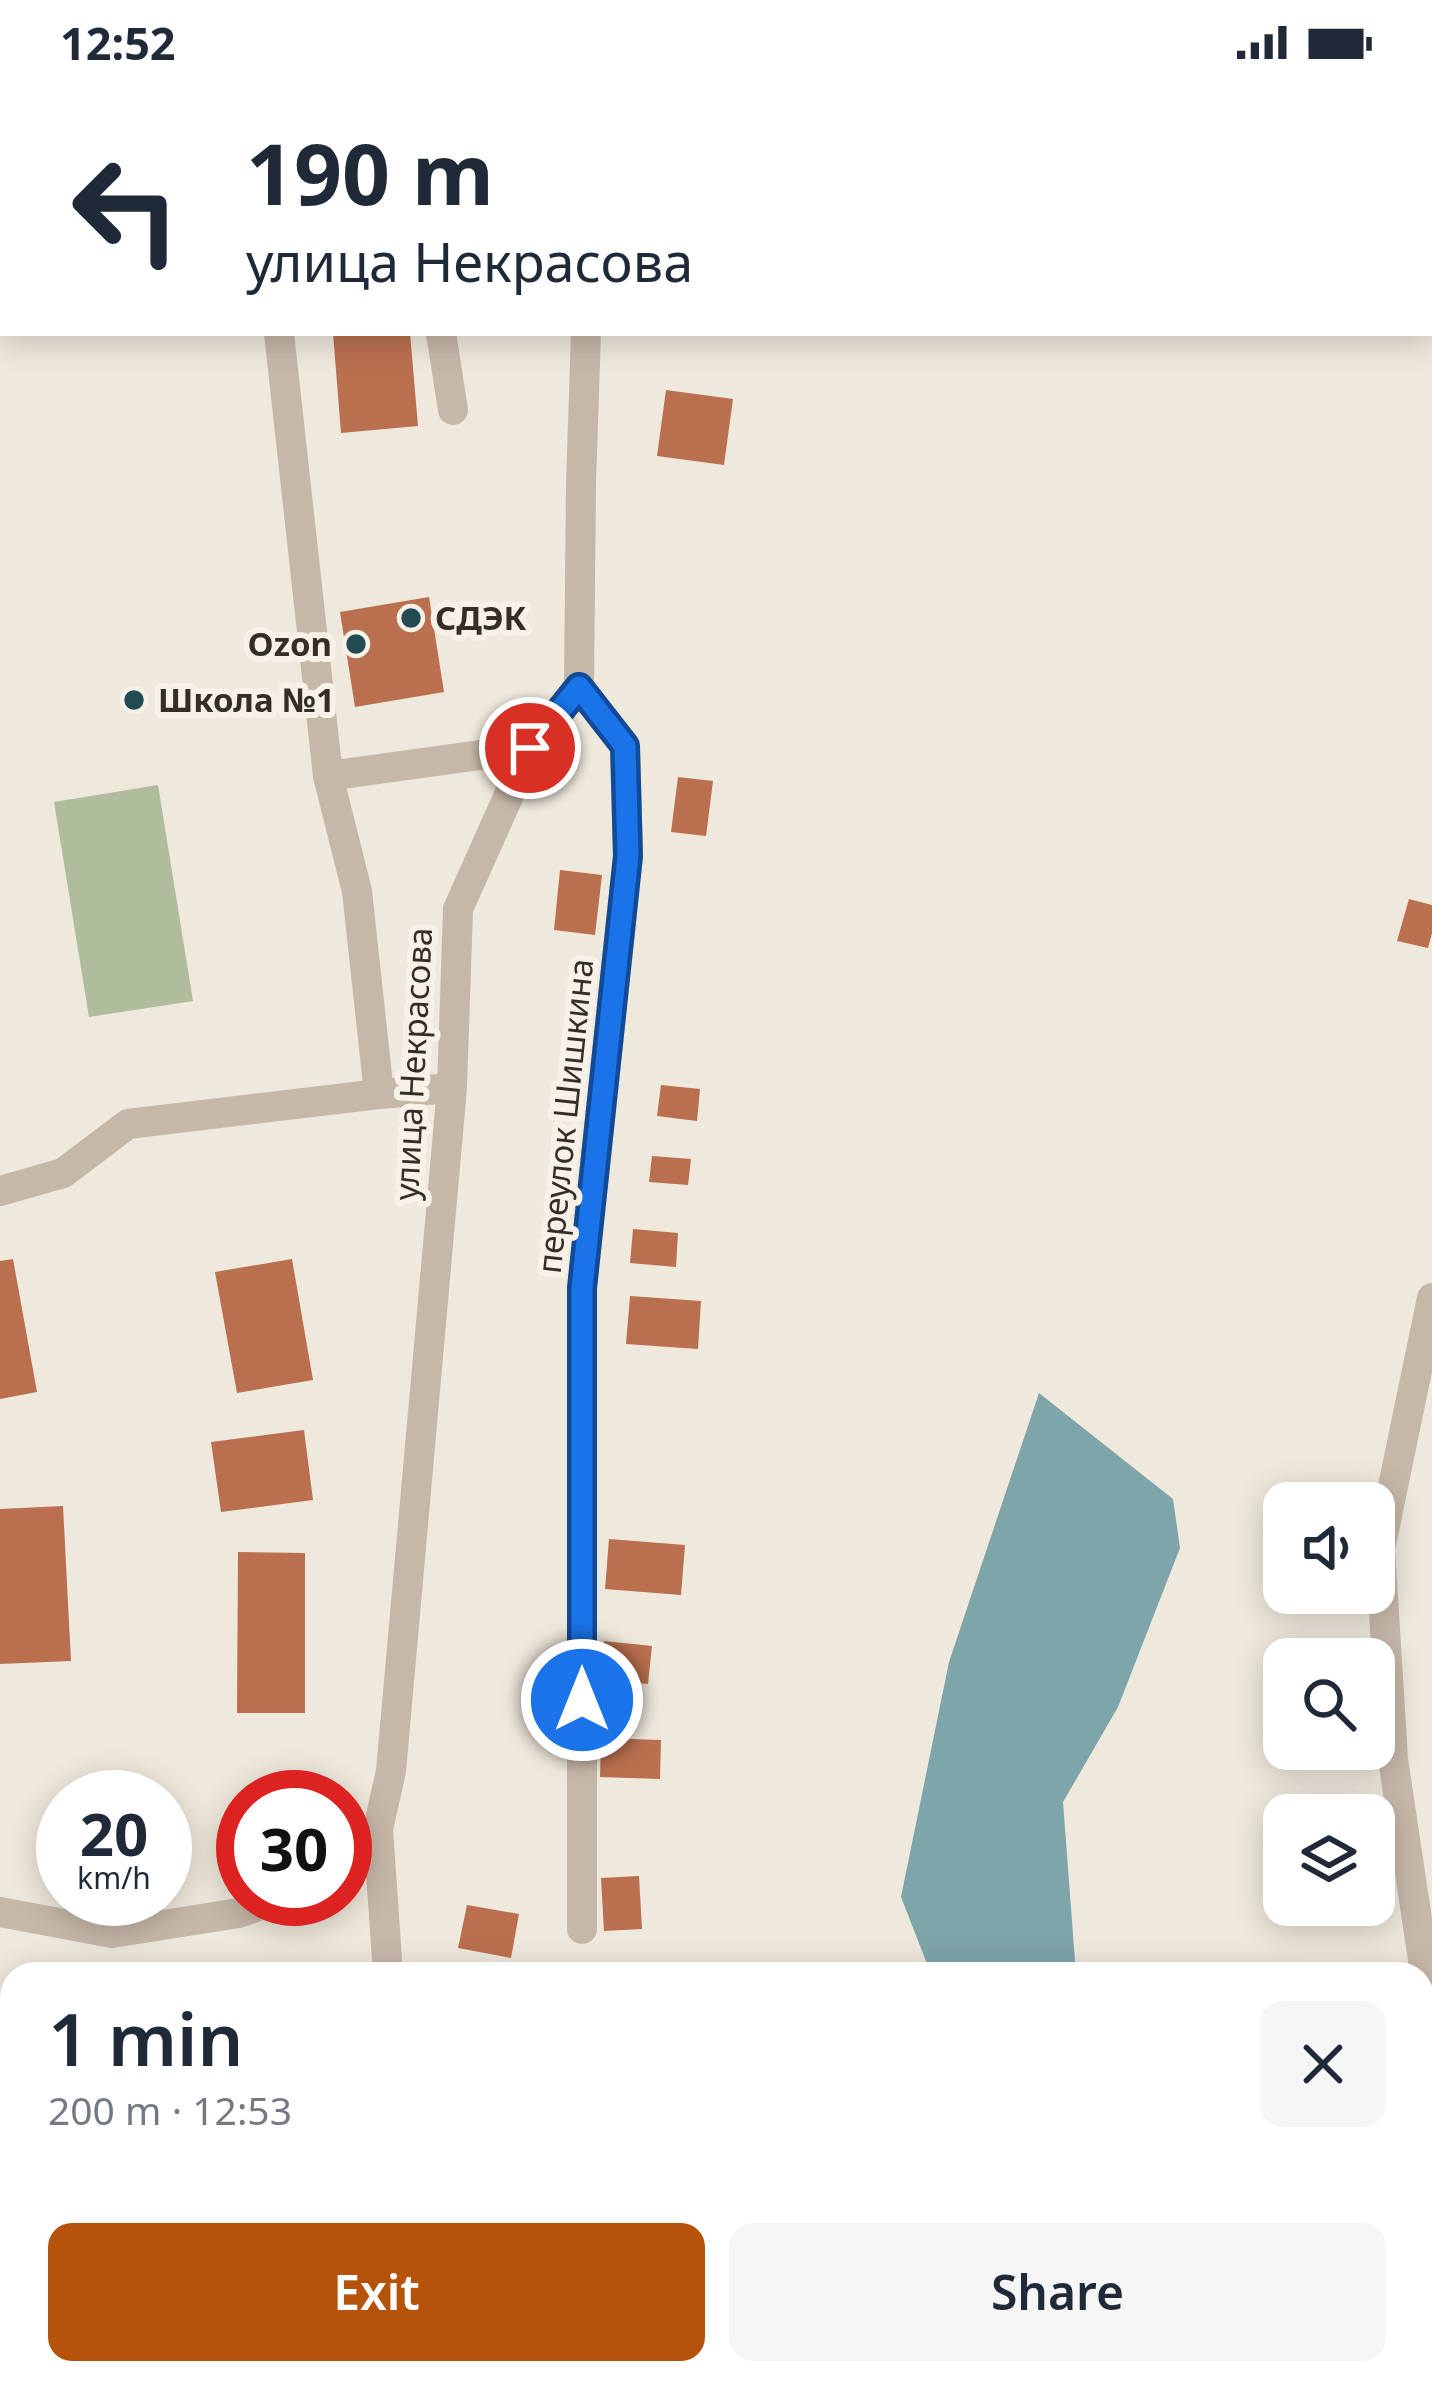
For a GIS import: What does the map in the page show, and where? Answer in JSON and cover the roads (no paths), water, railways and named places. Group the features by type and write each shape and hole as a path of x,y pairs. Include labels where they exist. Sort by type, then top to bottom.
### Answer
{"street":[{"path":"279,336 328,776 357,891 379,1094"},
{"path":"442,336 453,410"},
{"path":"579,687 586,336"},
{"name":"улица Некрасова","path":"387,1962 378,1828 392,1771 452,1088 458,909 530,748 579,687"},
{"name":"переулок Шишкина","path":"579,687 625,746 628,856 582,1288 582,1929"},
{"path":"328,776 530,748"},
{"path":"0,1191 63,1173 128,1124 452,1088"},
{"path":"1423,1962 1393,1759 1380,1549 1432,1298"},
{"path":"372,1834 378,1828"},
{"path":"0,1912 112,1933 216,1917"}],"water":[{"path":"1039,1393 1173,1499 1180,1548 1118,1707 1063,1802 1075,1962 926,1962 901,1897 949,1662"}],"place":[{"name":"СДЭК","path":"411,618"},
{"name":"Ozon","path":"356,644"},
{"name":"Школа №1","path":"134,700"}]}
